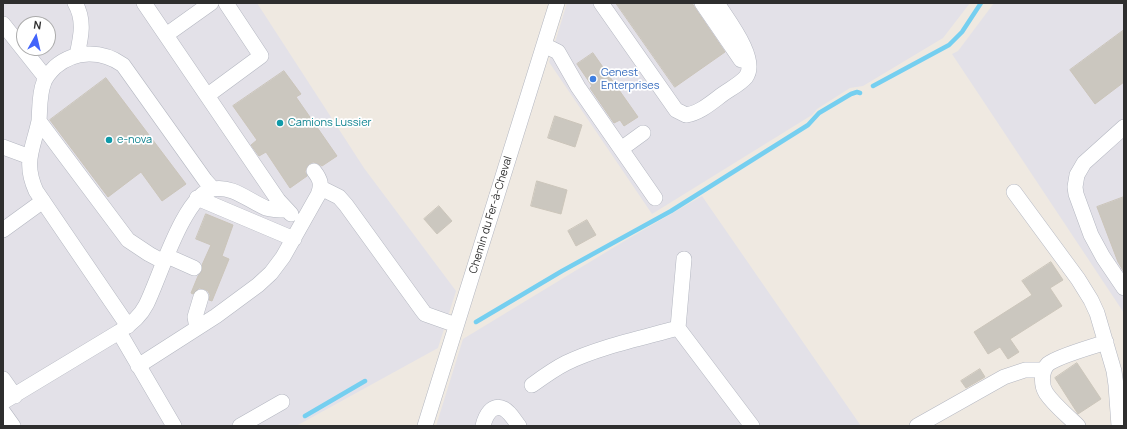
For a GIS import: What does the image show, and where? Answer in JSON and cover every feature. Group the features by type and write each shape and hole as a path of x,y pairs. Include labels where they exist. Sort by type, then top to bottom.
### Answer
{"street":[{"path":"75,3 81,17 82,28 77,56"},
{"path":"144,3 278,200 301,226"},
{"path":"208,95 261,56 226,3"},
{"name":"Chemin du Fer-à-Cheval","path":"425,426 557,3"},
{"path":"601,3 630,34 651,64 676,110 686,115 698,112 744,80 748,71 749,61 747,51 717,3"},
{"path":"702,3 748,71"},
{"path":"166,35 207,4"},
{"path":"3,24 46,78"},
{"path":"544,45 558,52 583,88 621,149 655,198"},
{"path":"174,426 138,366 123,329 36,191 31,180 29,165 30,157 39,121 42,90 48,74 61,63 77,56 89,54 100,54 123,65 213,189"},
{"path":"39,121 128,240 149,254 194,268"},
{"path":"1124,127 1084,163 1079,171 1075,186 1076,194 1091,235 1103,257 1124,288"},
{"path":"621,149 643,133"},
{"path":"3,147 30,157"},
{"path":"138,366 216,316 258,285 271,273 294,239 321,188 319,177 314,171"},
{"path":"321,188 339,197 346,205 422,310 426,314 456,325"},
{"path":"3,379 9,399 123,329 136,319 146,306 179,229 197,198 206,191 213,189 229,190 266,208 287,210"},
{"path":"1014,192 1070,268 1092,300 1098,313 1116,385 1119,426"},
{"path":"197,198 294,239"},
{"path":"3,230 43,201"},
{"path":"684,259 678,328 752,426"},
{"path":"197,328 195,317 201,297"},
{"path":"532,385 566,363 588,354 678,328"},
{"path":"1078,426 1045,391 1043,383 1044,370 1048,365 1062,364 1106,342"},
{"path":"916,426 1004,377 1025,370 1044,370"},
{"path":"240,426 282,402"},
{"path":"483,426 484,418 495,408 506,410 519,426"},
{"path":"3,412 12,426"}],"shaded area":[{"path":"3,3 257,3 364,168 456,291 438,348 296,426 3,426"},
{"path":"567,3 970,3 943,38 863,86 850,88 817,109 812,115 652,214 549,62"},
{"path":"994,3 1124,3 1124,313 952,54 958,51"},
{"path":"702,196 861,426 436,426 463,339 626,240"}],"building":[{"path":"616,3 692,3 725,52 675,87"},
{"path":"1124,30 1124,82 1095,104 1070,70"},
{"path":"593,53 638,117 624,126 620,120 614,123 590,88 592,86 577,64"},
{"name":"Camions Lussier","path":"284,71 301,94 296,97 337,156 322,166 313,162 309,164 305,172 307,176 290,188 266,152 259,156 251,145 257,140 233,106"},
{"name":"e-nova","path":"106,78 186,184 162,201 141,172 108,197 50,120"},
{"path":"555,116 582,125 575,147 548,138"},
{"path":"537,181 567,190 561,214 531,206"},
{"path":"1124,197 1124,272 1118,262 1097,207"},
{"path":"439,206 452,221 437,234 424,219"},
{"path":"206,214 233,225 222,256 229,259 212,301 209,300 210,295 208,291 204,289 199,288 193,294 191,293 198,276 202,271 202,265 211,245 196,239"},
{"path":"587,220 596,235 576,246 568,231"},
{"path":"1051,262 1063,280 1050,288 1062,306 1010,339 1019,352 1008,359 1000,347 988,354 974,332 1032,295 1022,281"},
{"path":"1077,363 1101,399 1078,414 1055,378"},
{"path":"980,369 985,377 966,388 961,381"}],"waterway":[{"path":"873,86 949,45 962,32 981,3"},
{"path":"476,322 562,271 671,211 808,125 819,113 851,94 857,92 860,93"},
{"path":"305,416 365,381"}],"place":[{"name":"Genest Enterprises","path":"593,79"},
{"name":"Camions Lussier","path":"280,123"},
{"name":"e-nova","path":"109,140"}]}
